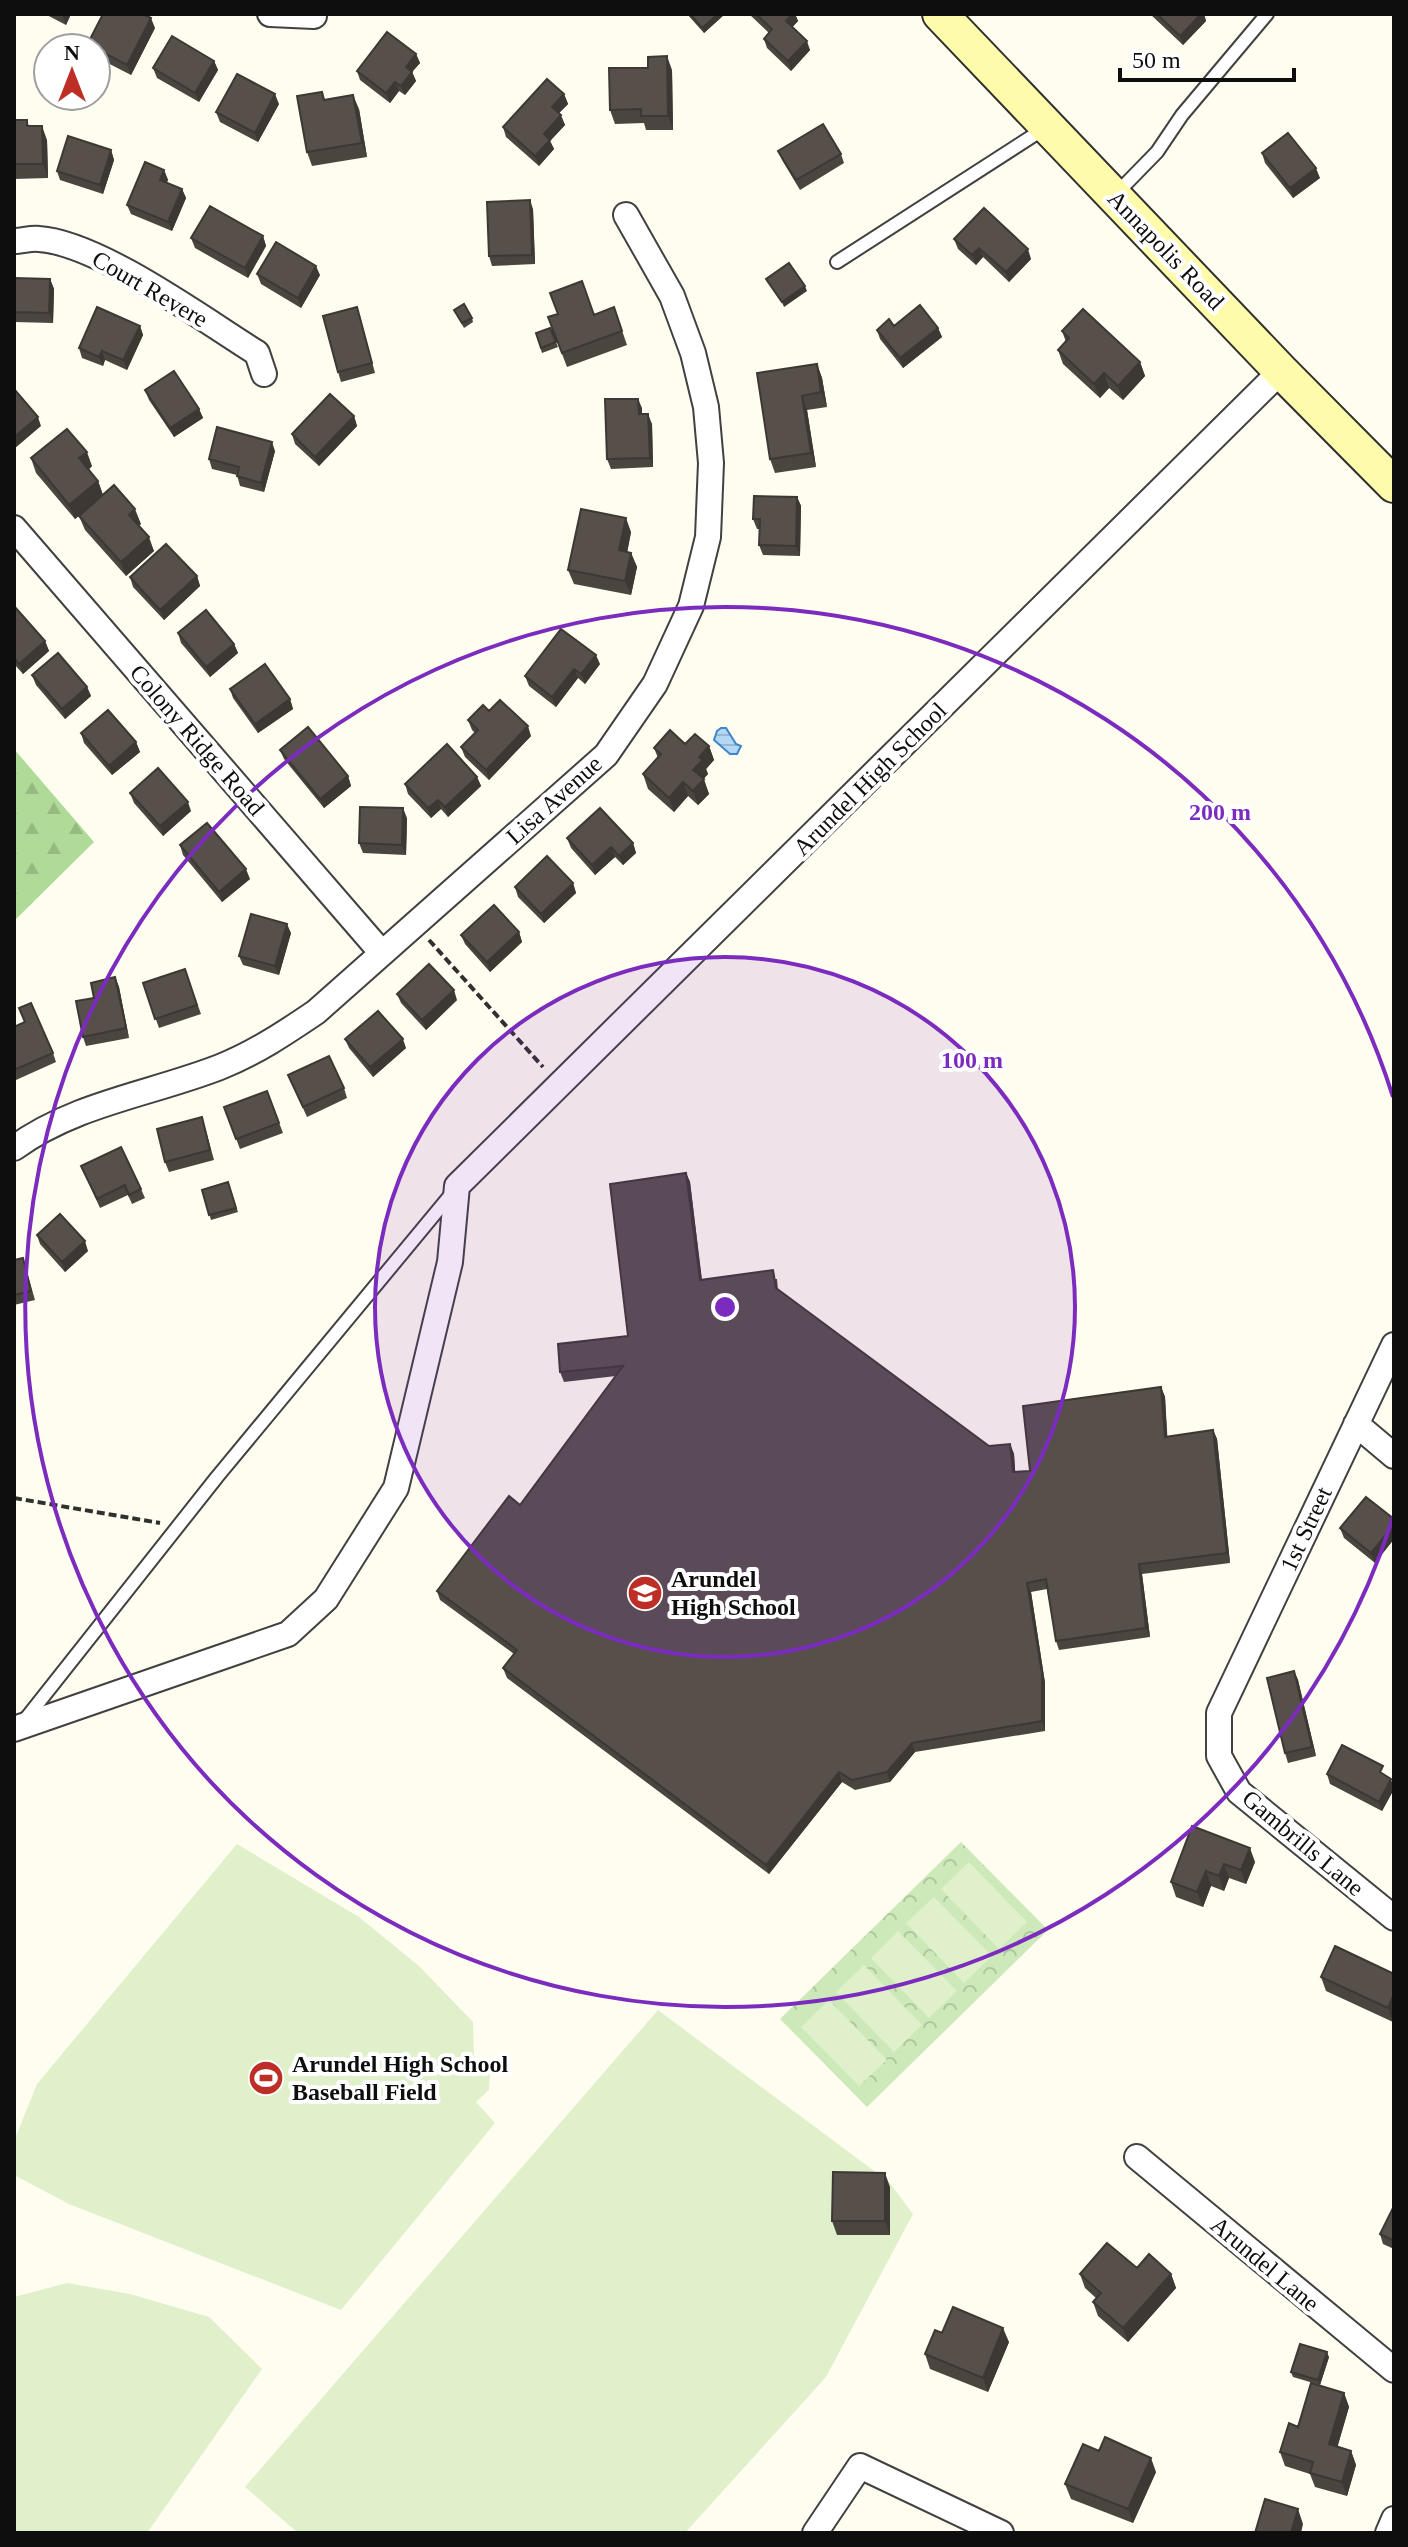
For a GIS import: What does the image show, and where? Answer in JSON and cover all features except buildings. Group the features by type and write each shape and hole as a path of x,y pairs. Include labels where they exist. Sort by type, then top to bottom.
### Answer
{"main road":[{"name":"Annapolis Road","path":"940,14 1394,485"}],"street":[{"path":"270,14 314,16"},
{"name":"Lisa Avenue","path":"14,1148 53,1125 103,1103 220,1067 271,1043 316,1012 606,755 655,684 691,606 708,537 711,463 706,407 693,353 672,296 626,215"},
{"name":"Court Revere","path":"14,241 39,239 84,250 134,276 257,353 264,374"},
{"name":"Arundel High School","path":"16,1729 288,1634 326,1599 396,1488 450,1262 457,1186 1281,371"},
{"name":"Colony Ridge Road","path":"14,528 381,952"},
{"name":"1st Street","path":"1219,1713 1394,1345"},
{"path":"1356,1424 1394,1456"},
{"name":"Gambrills Lane","path":"1219,1713 1219,1756 1239,1792 1394,1918"},
{"name":"Arundel Lane","path":"1137,2157 1394,2370"},
{"path":"815,2533 860,2466 1001,2533"},
{"path":"1388,2533 1394,2519"}],"lane":[{"path":"1114,196 1157,152 1182,115 1267,14"},
{"path":"837,262 1047,126"},
{"name":"Arundel High School","path":"16,1729 457,1186"}],"path":[{"path":"414,923 560,1085"},
{"path":"14,1498 178,1526"}],"green space":[{"path":"14,749 94,842 14,921"},
{"path":"961,1842 1048,1930 867,2107 780,2019"},
{"name":"Arundel High School Baseball Field","path":"237,1844 359,1917 419,1966 473,2022 474,2056 490,2072 489,2090 476,2102 495,2123 341,2310 69,2204 14,2175 14,2141 37,2084"},
{"path":"969,1862 1027,1922 999,1949 941,1889"},
{"path":"934,1897 992,1956 964,1983 906,1923"},
{"path":"898,1931 957,1991 929,2018 871,1958"},
{"path":"864,1965 922,2025 894,2052 836,1992"},
{"path":"829,2000 887,2060 859,2086 801,2027"},
{"path":"658,2010 889,2182 913,2214 826,2377 685,2533 298,2533 245,2487"},
{"path":"67,2283 130,2294 209,2317 262,2369 147,2533 14,2533 14,2297"}],"water":[{"path":"721,728 726,728 736,744 741,746 737,754 730,754 714,740"}],"place":[{"name":"Arundel High School","path":"645,1593"},
{"name":"Arundel High School Baseball Field","path":"266,2078"}]}
